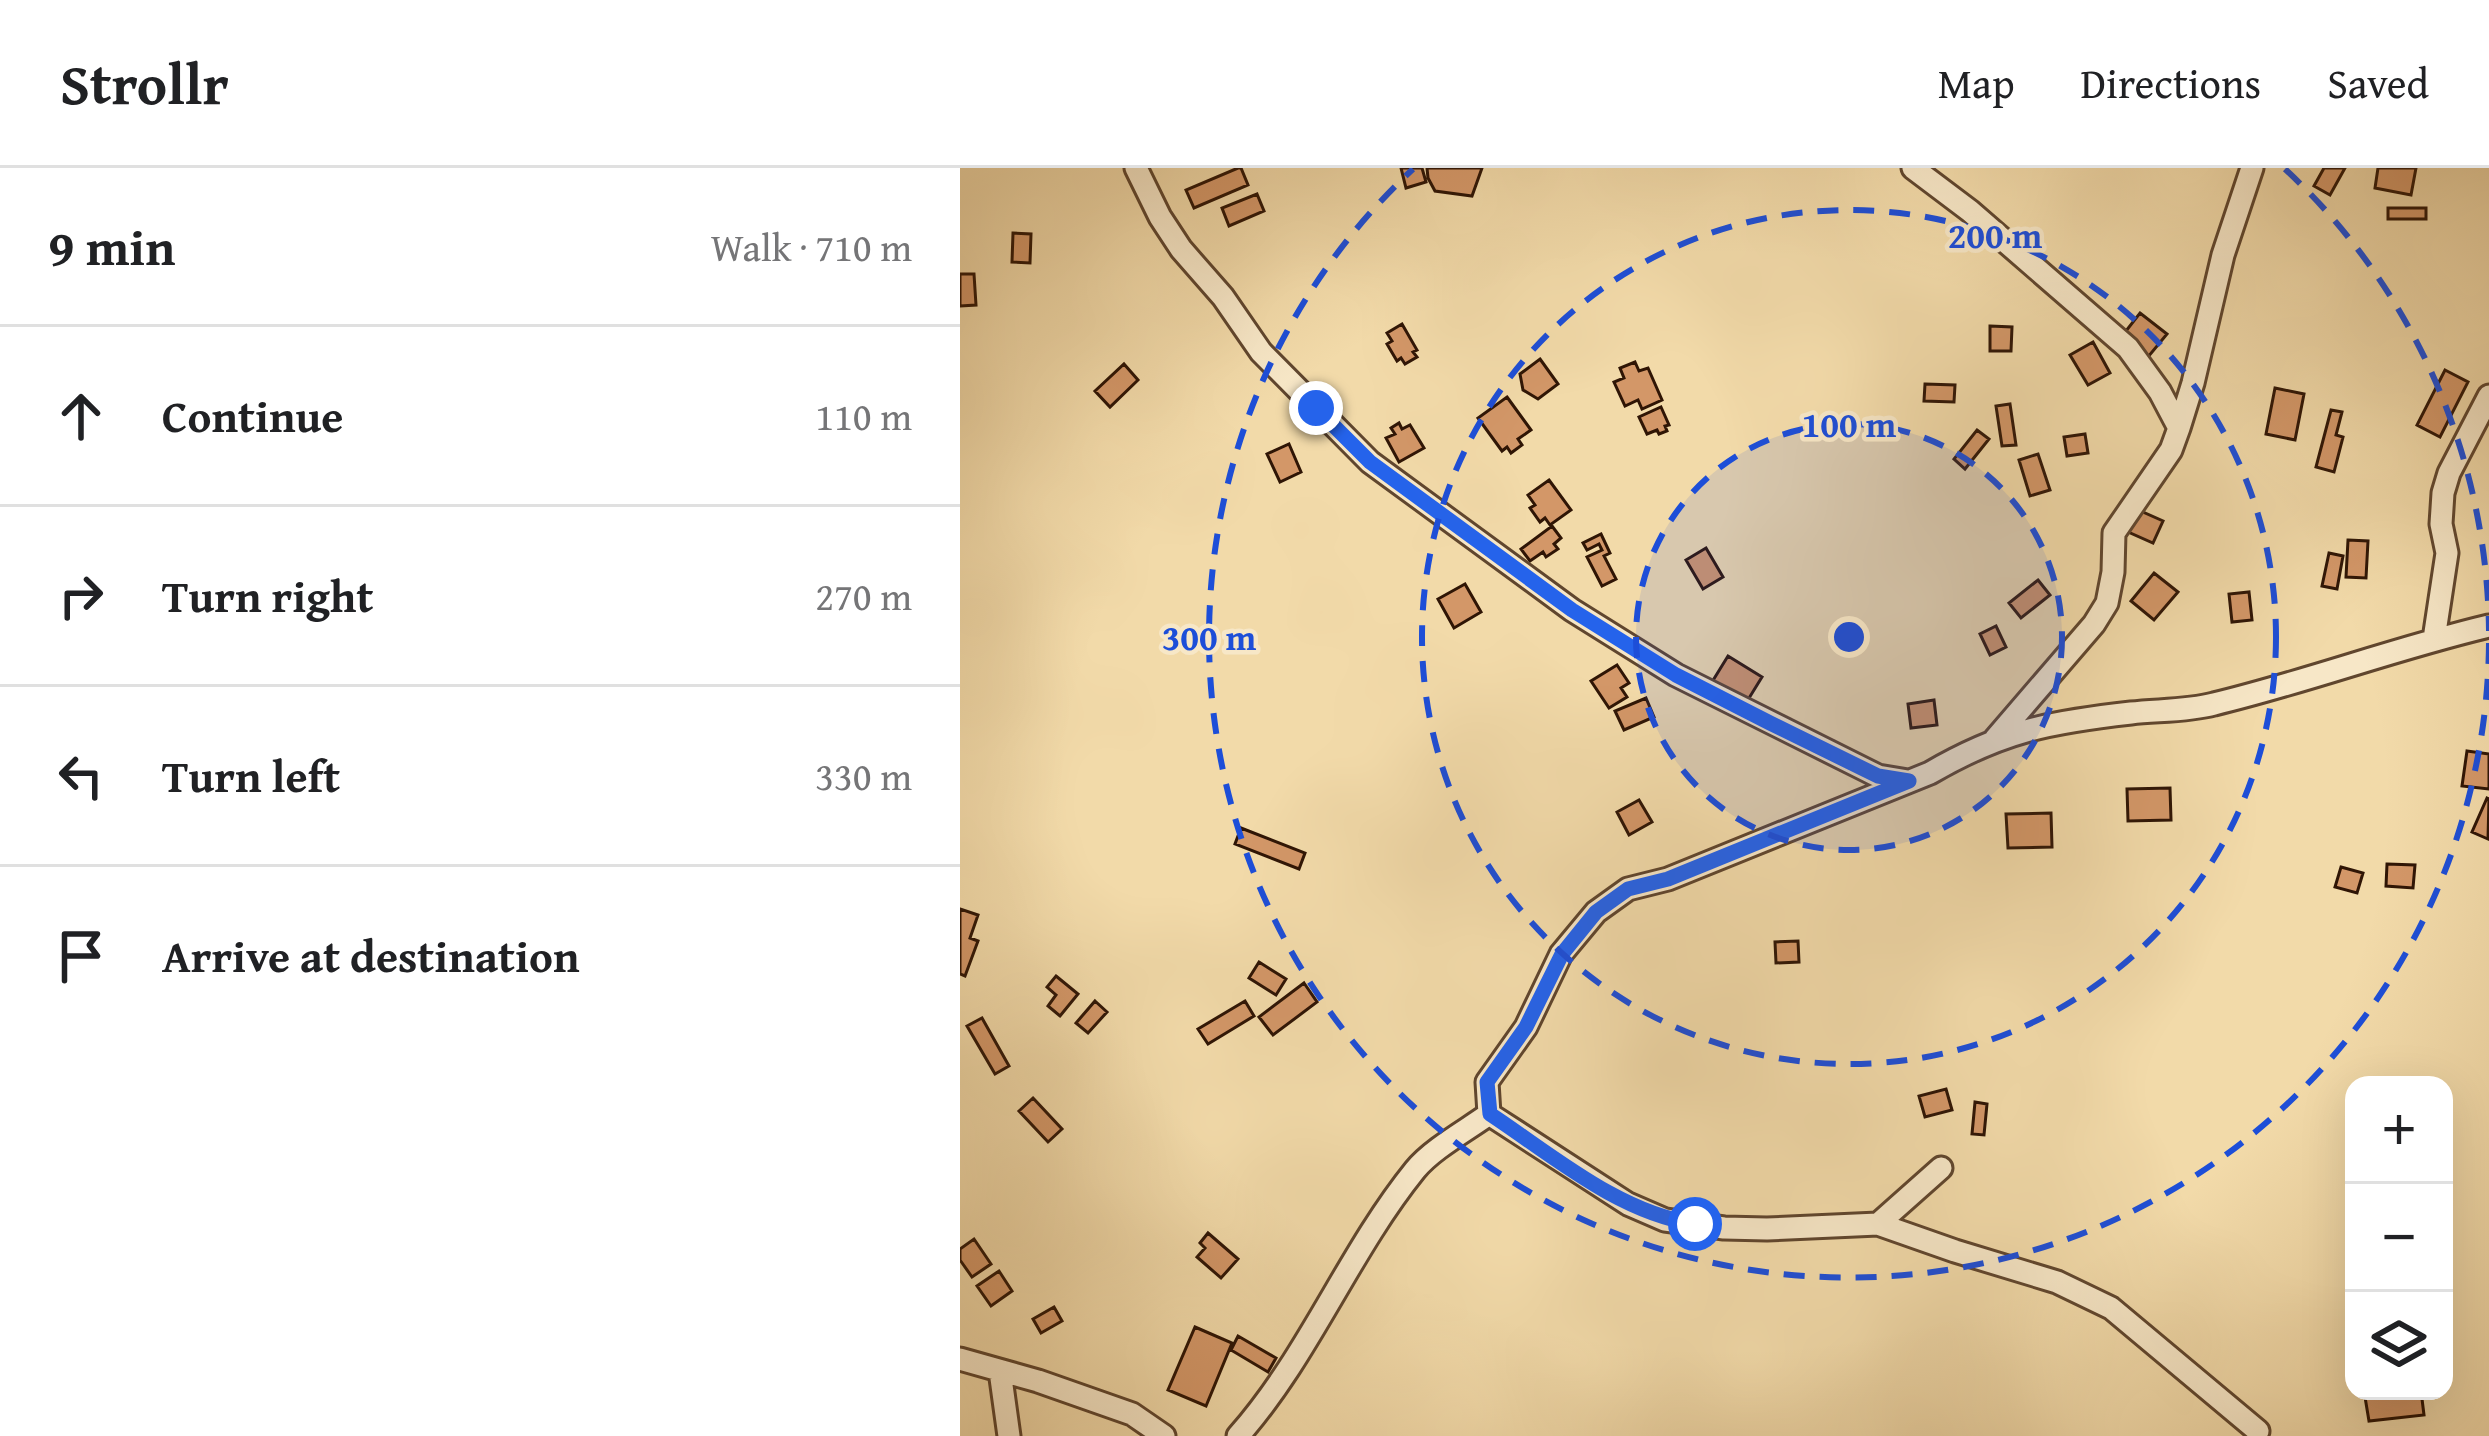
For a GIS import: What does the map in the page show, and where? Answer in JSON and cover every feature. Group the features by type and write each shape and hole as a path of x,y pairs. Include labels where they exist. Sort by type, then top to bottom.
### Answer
{"street":[{"path":"1136,168 1181,250 1261,352 1370,462 1572,610 1676,675 1878,776 1909,781"},
{"path":"1913,168 1970,211 2128,348 2161,392 2180,428"},
{"path":"1995,739 2107,603 2114,533 2171,450 2180,428 2223,255 2252,168"},
{"path":"2434,639 2447,553 2441,524 2443,494 2489,396"},
{"path":"1490,1114 1487,1082 1526,1027 1562,954 1596,912 1628,889 1668,879 1909,781 1995,739 2074,720 2208,706 2489,626"},
{"path":"1490,1114 1628,1204 1665,1220 1767,1229 1878,1224 2057,1282 2111,1308 2258,1431"},
{"path":"1238,1436 1266,1401 1418,1166 1490,1114"},
{"path":"1878,1224 1942,1168"},
{"path":"960,1359 1132,1414 1164,1436"},
{"path":"1000,1371 1009,1436"}],"building":[{"path":"1238,168 1248,185 1194,208 1186,190"},
{"path":"1401,168 1422,168 1426,182 1406,188"},
{"path":"1427,168 1482,168 1472,196 1435,191"},
{"path":"2324,168 2345,168 2330,195 2314,186"},
{"path":"2378,168 2416,168 2411,195 2375,188"},
{"path":"1257,194 1264,211 1229,226 1222,208"},
{"path":"2388,208 2426,208 2426,219 2388,219"},
{"path":"1013,233 1031,234 1030,263 1012,262"},
{"path":"960,274 974,274 976,305 960,306"},
{"path":"2140,313 2167,334 2148,357 2122,336"},
{"path":"1402,324 1417,350 1413,352 1417,357 1405,364 1401,358 1397,361 1387,344 1392,341 1387,333"},
{"path":"1990,326 2012,327 2011,351 1990,351"},
{"path":"2093,342 2110,373 2088,385 2070,355"},
{"path":"1540,359 1558,384 1538,399 1523,390 1520,374"},
{"path":"1635,362 1639,371 1648,368 1662,400 1642,409 1638,400 1625,406 1614,382 1624,378 1620,368"},
{"path":"1124,364 1138,380 1110,407 1095,391"},
{"path":"2445,370 2468,382 2440,437 2417,425"},
{"path":"1925,384 1955,385 1954,402 1924,401"},
{"path":"2275,388 2304,394 2295,440 2266,434"},
{"path":"1507,397 1531,430 1518,439 1522,445 1511,453 1507,447 1502,451 1478,418"},
{"path":"2010,404 2016,445 2002,446 1996,406"},
{"path":"1661,407 1667,431 1647,434 1639,417"},
{"path":"2331,410 2342,412 2336,435 2343,437 2334,472 2316,467"},
{"path":"1399,423 1402,429 1410,425 1424,448 1399,462 1386,438 1395,434 1391,428"},
{"path":"1977,430 1989,439 1965,469 1954,459"},
{"path":"2085,434 2088,453 2067,456 2064,437"},
{"path":"1289,444 1301,472 1280,482 1267,454"},
{"path":"2038,454 2050,490 2030,496 2019,460"},
{"path":"1549,480 1571,510 1550,525 1545,518 1540,522 1528,495"},
{"path":"2136,509 2163,521 2153,543 2126,531"},
{"path":"1552,526 1561,538 1554,544 1558,549 1530,561 1521,549"},
{"path":"1601,534 1610,553 1604,556 1616,579 1602,586 1587,557 1602,550 1599,544 1587,550 1583,543"},
{"path":"2348,540 2368,541 2366,578 2346,577"},
{"path":"1706,548 1723,577 1703,589 1686,560"},
{"path":"2329,553 2343,556 2337,589 2322,586"},
{"path":"2154,573 2178,592 2154,620 2131,601"},
{"path":"2038,580 2050,595 2021,618 2009,603"},
{"path":"1465,584 1481,612 1454,628 1438,599"},
{"path":"2249,592 2252,620 2232,622 2229,594"},
{"path":"1996,626 2006,647 1990,655 1980,634"},
{"path":"1728,656 1762,677 1746,703 1712,682"},
{"path":"1617,665 1629,683 1621,688 1627,697 1609,708 1591,681"},
{"path":"1646,698 1654,717 1624,730 1615,711"},
{"path":"1934,700 1937,725 1911,728 1908,704"},
{"path":"2467,751 2489,754 2489,789 2462,786"},
{"path":"2170,788 2171,820 2128,821 2127,789"},
{"path":"2489,799 2488,839 2472,832"},
{"path":"1639,800 1652,822 1629,835 1617,812"},
{"path":"2051,813 2052,847 2008,848 2006,814"},
{"path":"1241,828 1305,853 1299,869 1235,844"},
{"path":"2387,864 2415,865 2413,888 2386,886"},
{"path":"2341,867 2363,873 2357,893 2335,887"},
{"path":"960,909 978,915 970,938 978,941 965,976 960,974"},
{"path":"1798,941 1799,962 1776,963 1775,942"},
{"path":"1259,962 1286,979 1276,995 1249,978"},
{"path":"1056,976 1078,994 1060,1016 1048,1006 1056,995 1047,987"},
{"path":"1304,983 1317,1002 1273,1035 1259,1017"},
{"path":"1095,1001 1107,1012 1088,1033 1076,1023"},
{"path":"1245,1001 1254,1016 1208,1044 1198,1029"},
{"path":"982,1018 1009,1066 995,1074 967,1026"},
{"path":"1946,1089 1952,1110 1925,1117 1919,1096"},
{"path":"1033,1098 1062,1129 1048,1142 1019,1111"},
{"path":"1975,1102 1987,1104 1984,1135 1972,1134"},
{"path":"1208,1233 1238,1259 1221,1278 1197,1257"},
{"path":"974,1239 991,1264 972,1277 960,1260 960,1249"},
{"path":"999,1271 1012,1291 991,1306 977,1286"},
{"path":"1054,1307 1062,1321 1041,1333 1033,1319"},
{"path":"1195,1327 1232,1343 1206,1406 1168,1390"},
{"path":"1238,1336 1276,1358 1268,1372 1231,1350"},
{"path":"2366,1400 2422,1400 2424,1415 2369,1421"}],"route":[{"path":"1316,408 1370,462 1572,610 1676,675 1770,723 1878,776 1909,781 1668,879 1628,889 1596,912 1562,954 1526,1027 1487,1082 1490,1114 1628,1204 1665,1220 1695,1224"}]}
